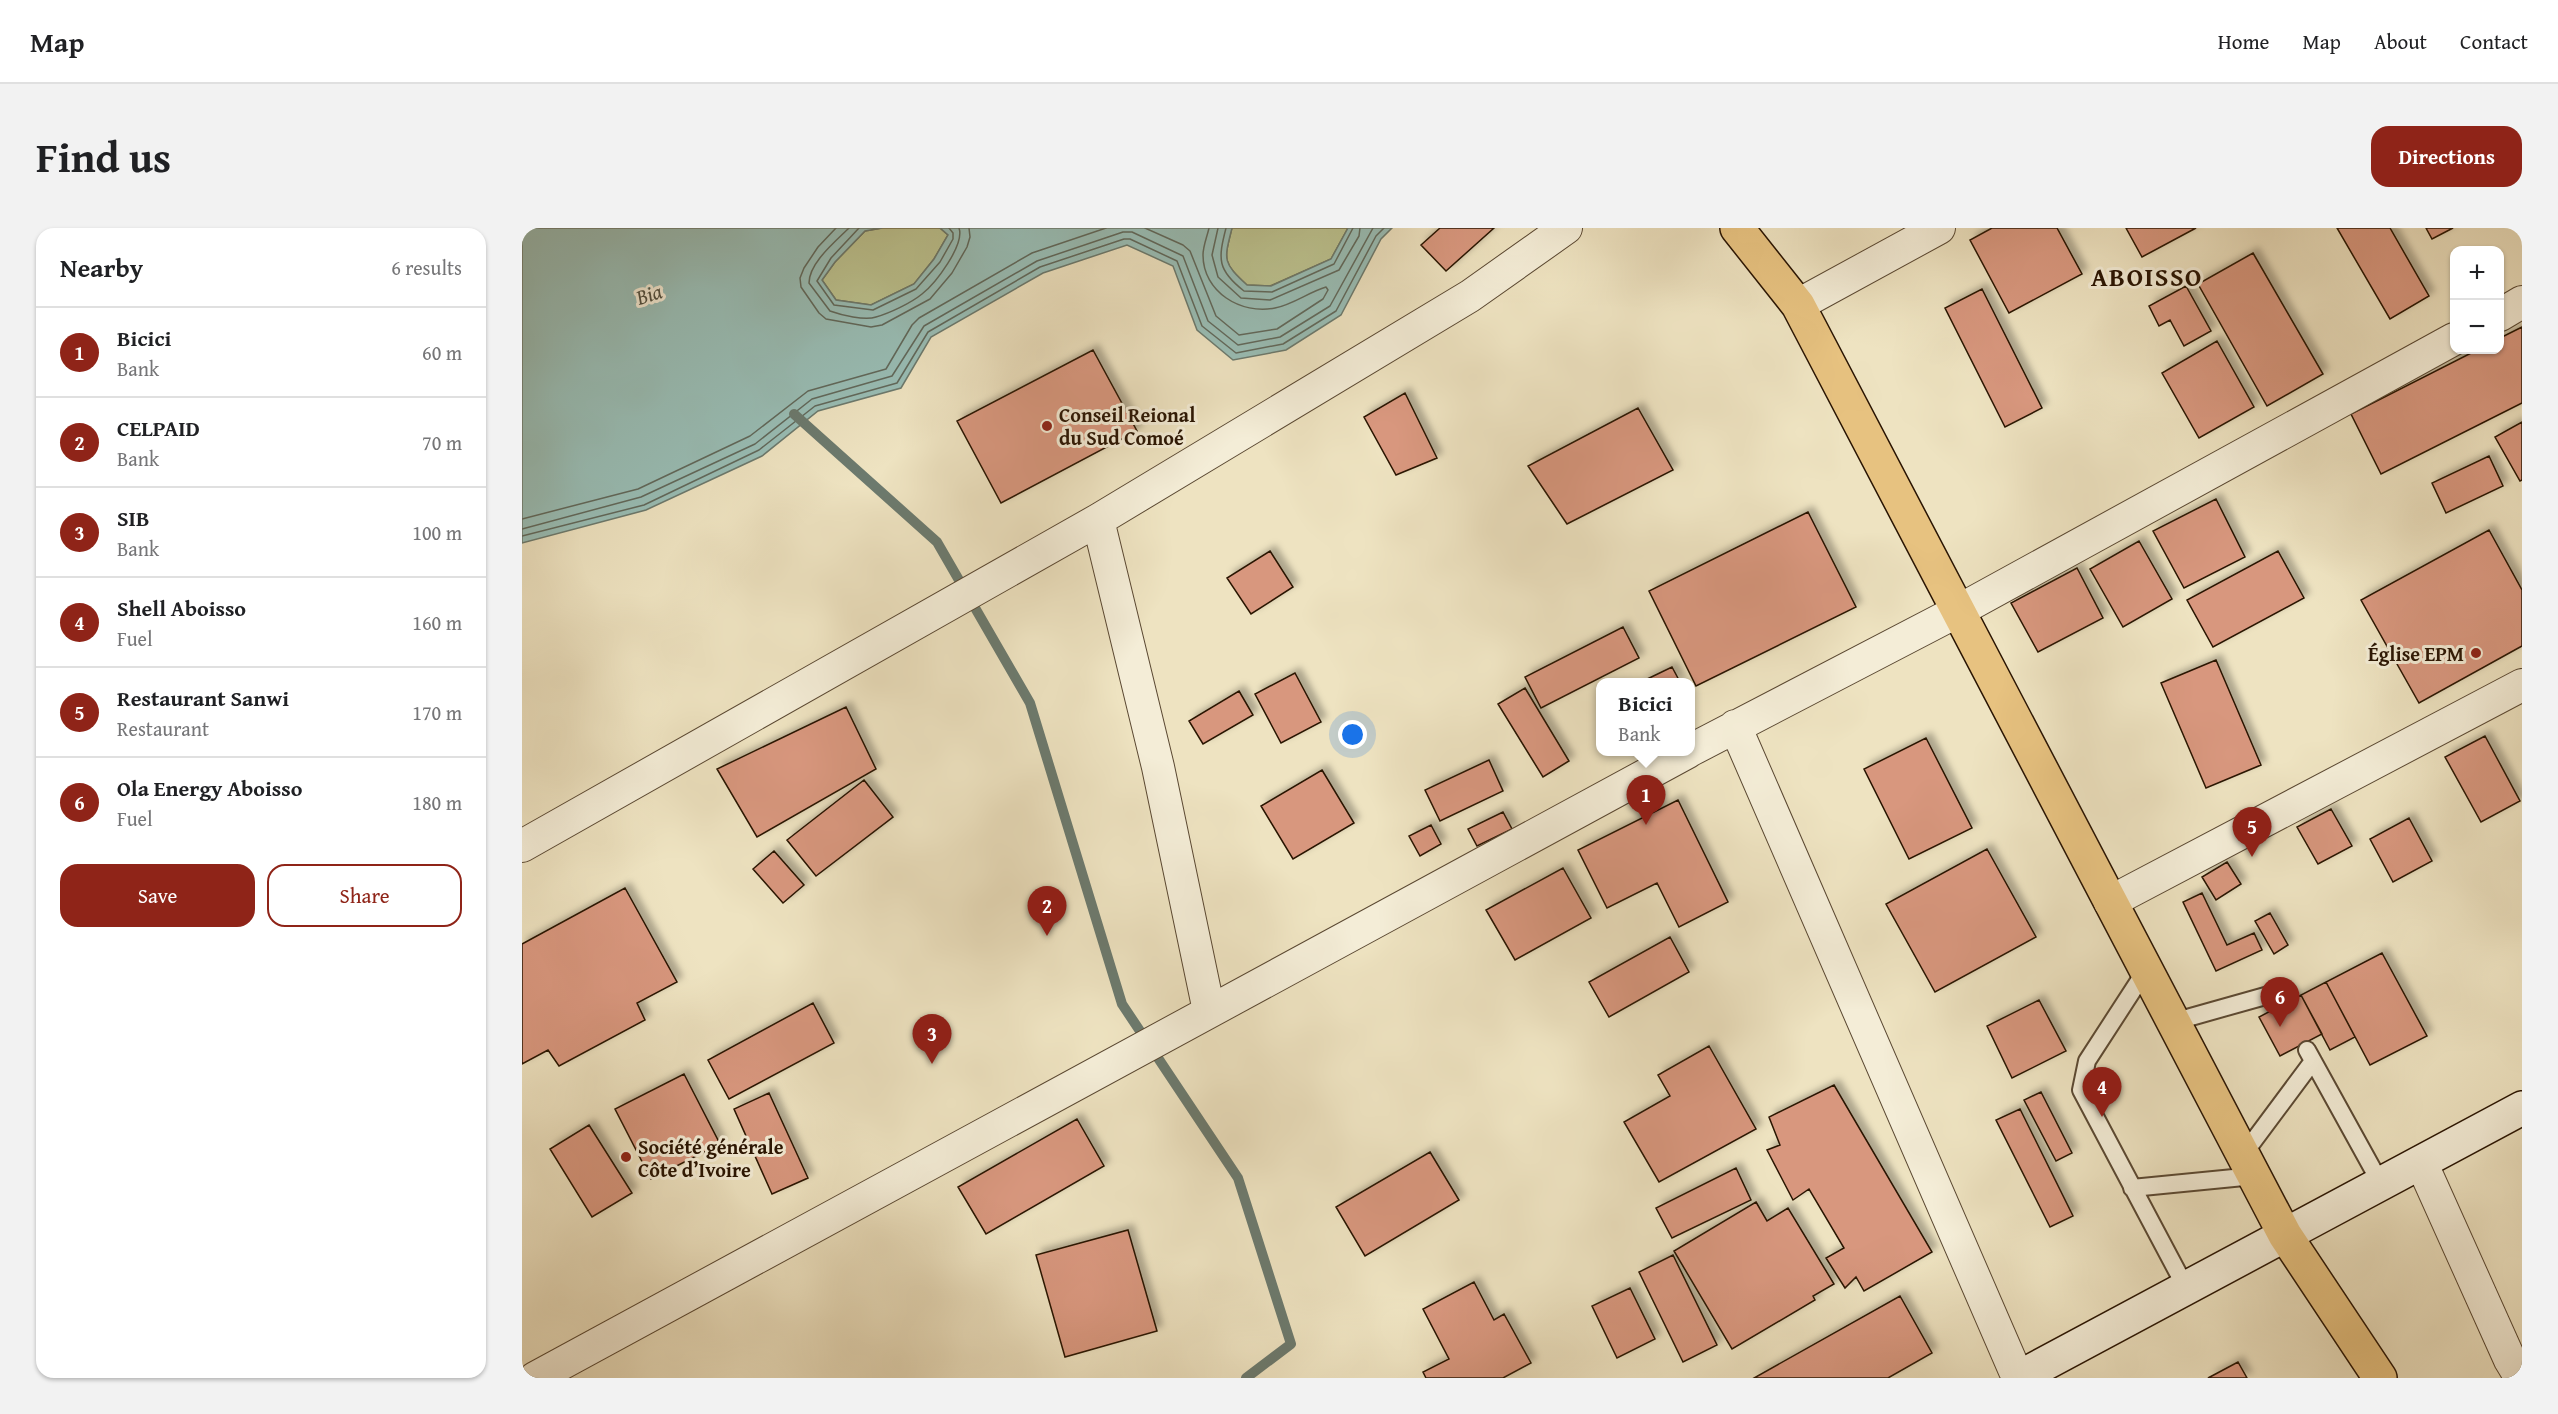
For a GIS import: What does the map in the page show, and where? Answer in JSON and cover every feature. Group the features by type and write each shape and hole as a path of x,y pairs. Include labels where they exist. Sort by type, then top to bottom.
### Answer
{"highway":[{"path":"1737,228 1798,305 2285,1235 2380,1378"}],"main road":[{"path":"2018,1378 2522,1108"}],"street":[{"path":"522,846 1098,520 1470,296 1566,228"},
{"path":"1798,305 1939,228"},
{"path":"2504,312 2522,302"},
{"path":"1695,748 1958,611 2450,341"},
{"path":"1098,520 1158,767 1209,1011"},
{"path":"2110,902 2522,685"},
{"path":"1735,726 2018,1378"},
{"path":"536,1378 1680,756"},
{"path":"2421,1162 2510,1360 2521,1378"}],"lane":[{"path":"2146,970 2087,1061 2081,1090 2186,1288"},
{"path":"2173,1022 2269,995 2278,998"},
{"path":"2133,1188 2248,1166 2310,1056 2381,1184"}],"green space":[{"path":"882,228 940,228 948,235 934,259 914,284 871,305 836,300 822,280 835,262 865,231"},
{"path":"1232,228 1348,228 1331,259 1270,286 1247,285 1229,265 1227,247"}],"water":[{"name":"Bia","path":"522,228 882,228 865,231 835,262 822,280 836,300 871,305 914,284 934,259 948,235 940,228 1232,228 1227,247 1227,260 1233,271 1247,285 1271,286 1331,259 1348,228 1392,228 1381,239 1341,315 1286,350 1233,360 1197,330 1173,266 1127,245 1043,273 931,337 901,388 818,411 762,456 646,510 522,543"}],"building":[{"path":"1440,228 1494,228 1446,271 1421,245"},
{"path":"1992,228 2057,228 2082,274 2009,313 1970,240"},
{"path":"2126,228 2196,228 2142,257"},
{"path":"2337,228 2390,228 2429,296 2390,319"},
{"path":"2426,228 2453,228 2432,239"},
{"path":"2253,253 2323,374 2267,406 2198,284"},
{"path":"2186,286 2211,331 2184,346 2170,320 2159,326 2149,306"},
{"path":"1982,289 2042,408 2005,427 1945,308"},
{"path":"2522,327 2522,403 2381,474 2351,414 2469,354 2504,354 2504,336"},
{"path":"2217,341 2254,407 2199,438 2162,373"},
{"name":"Conseil Reional du Sud Comoé","path":"1093,350 1137,431 1001,503 957,421"},
{"path":"1405,393 1437,458 1396,475 1364,417"},
{"path":"1638,408 1673,470 1567,524 1528,466"},
{"path":"2522,422 2522,480 2520,481 2495,437"},
{"path":"2489,456 2503,486 2446,513 2432,483"},
{"path":"2216,499 2245,557 2184,588 2153,531"},
{"path":"1808,512 1856,607 1696,686 1695,678 1692,678 1649,591"},
{"path":"2489,530 2522,590 2522,646 2419,703 2361,600"},
{"path":"2139,541 2172,599 2123,627 2090,569"},
{"path":"1270,551 1293,587 1251,614 1227,578"},
{"path":"2278,551 2304,598 2213,647 2187,600"},
{"path":"2077,568 2103,618 2038,652 2011,603"},
{"path":"1623,627 1639,658 1541,708 1525,677"},
{"path":"2216,660 2261,765 2206,788 2161,683"},
{"path":"1672,667 1678,678 1649,678"},
{"path":"1295,673 1321,722 1281,743 1255,694"},
{"path":"1525,688 1569,761 1543,777 1498,704"},
{"path":"1239,691 1253,715 1203,744 1189,721"},
{"path":"846,707 876,769 757,837 717,769"},
{"path":"2485,736 2520,801 2481,822 2445,757"},
{"path":"1926,738 1972,828 1909,859 1864,769"},
{"path":"1489,760 1503,791 1440,821 1425,790"},
{"path":"1322,770 1354,823 1293,859 1261,806"},
{"path":"864,780 893,817 816,876 787,840"},
{"path":"1678,800 1728,902 1679,927 1657,883 1607,908 1578,850"},
{"path":"2331,809 2352,846 2318,864 2297,827"},
{"path":"1503,812 1512,829 1477,846 1468,829"},
{"path":"2409,818 2432,861 2393,882 2370,839"},
{"path":"1431,825 1441,844 1420,856 1409,836"},
{"path":"1987,849 2036,937 1935,992 1886,904"},
{"path":"774,851 804,885 783,903 753,869"},
{"path":"2227,862 2241,884 2216,900 2202,877"},
{"path":"1563,868 1591,918 1515,960 1486,910"},
{"path":"625,888 677,982 637,1003 645,1020 559,1066 548,1050 522,1064 522,944"},
{"path":"2202,893 2227,945 2254,933 2262,950 2216,971 2183,902"},
{"path":"2270,913 2288,945 2274,954 2255,921"},
{"path":"1670,937 1689,972 1609,1017 1589,982"},
{"path":"2382,953 2427,1036 2370,1065 2326,982"},
{"path":"2326,982 2355,1037 2330,1050 2301,995"},
{"path":"2301,995 2322,1034 2280,1056 2259,1017"},
{"path":"2039,1000 2066,1051 2012,1078 1987,1026"},
{"path":"813,1003 834,1043 729,1099 708,1060"},
{"path":"1709,1046 1756,1129 1659,1182 1624,1122 1670,1096 1658,1075"},
{"path":"684,1074 720,1144 651,1179 615,1109"},
{"path":"1834,1085 1932,1252 1864,1291 1856,1277 1845,1288 1826,1258 1844,1248 1809,1189 1793,1200 1767,1150 1780,1145 1769,1117"},
{"path":"2041,1092 2072,1153 2056,1161 2024,1100"},
{"path":"769,1093 808,1178 772,1194 734,1109"},
{"path":"2020,1109 2073,1216 2050,1227 1996,1120"},
{"path":"1077,1119 1104,1166 986,1234 958,1187"},
{"path":"589,1125 632,1193 592,1217 550,1149"},
{"path":"1430,1152 1459,1200 1365,1256 1336,1207"},
{"path":"1736,1168 1751,1200 1672,1238 1656,1208"},
{"path":"1756,1202 1767,1221 1788,1208 1834,1284 1813,1296 1815,1300 1732,1349 1674,1251"},
{"path":"1128,1230 1157,1331 1065,1357 1036,1255"},
{"path":"1673,1255 1717,1345 1683,1362 1639,1272"},
{"path":"1474,1282 1494,1320 1504,1314 1531,1363 1503,1378 1426,1378 1423,1372 1449,1359 1423,1309"},
{"path":"1630,1288 1655,1339 1617,1358 1592,1306"},
{"path":"1900,1296 1932,1353 1888,1378 1754,1378"},
{"path":"2238,1362 2247,1378 2208,1378"}],"waterway":[{"path":"794,414 937,542 1030,703 1122,1004 1238,1178 1291,1344 1246,1378"}],"place":[{"name":"Conseil Reional du Sud Comoé","path":"1047,426"},
{"name":"Église EPM","path":"2476,653"},
{"name":"Bicici","path":"1646,825"},
{"name":"Restaurant Sanwi","path":"2252,857"},
{"name":"CELPAID","path":"1047,936"},
{"name":"Ola Energy Aboisso","path":"2280,1027"},
{"name":"SIB","path":"932,1064"},
{"name":"Shell Aboisso","path":"2102,1117"},
{"name":"Société générale Côte d’Ivoire","path":"626,1157"}],"district":[{"name":"ABOISSO","path":"2147,276"}]}
